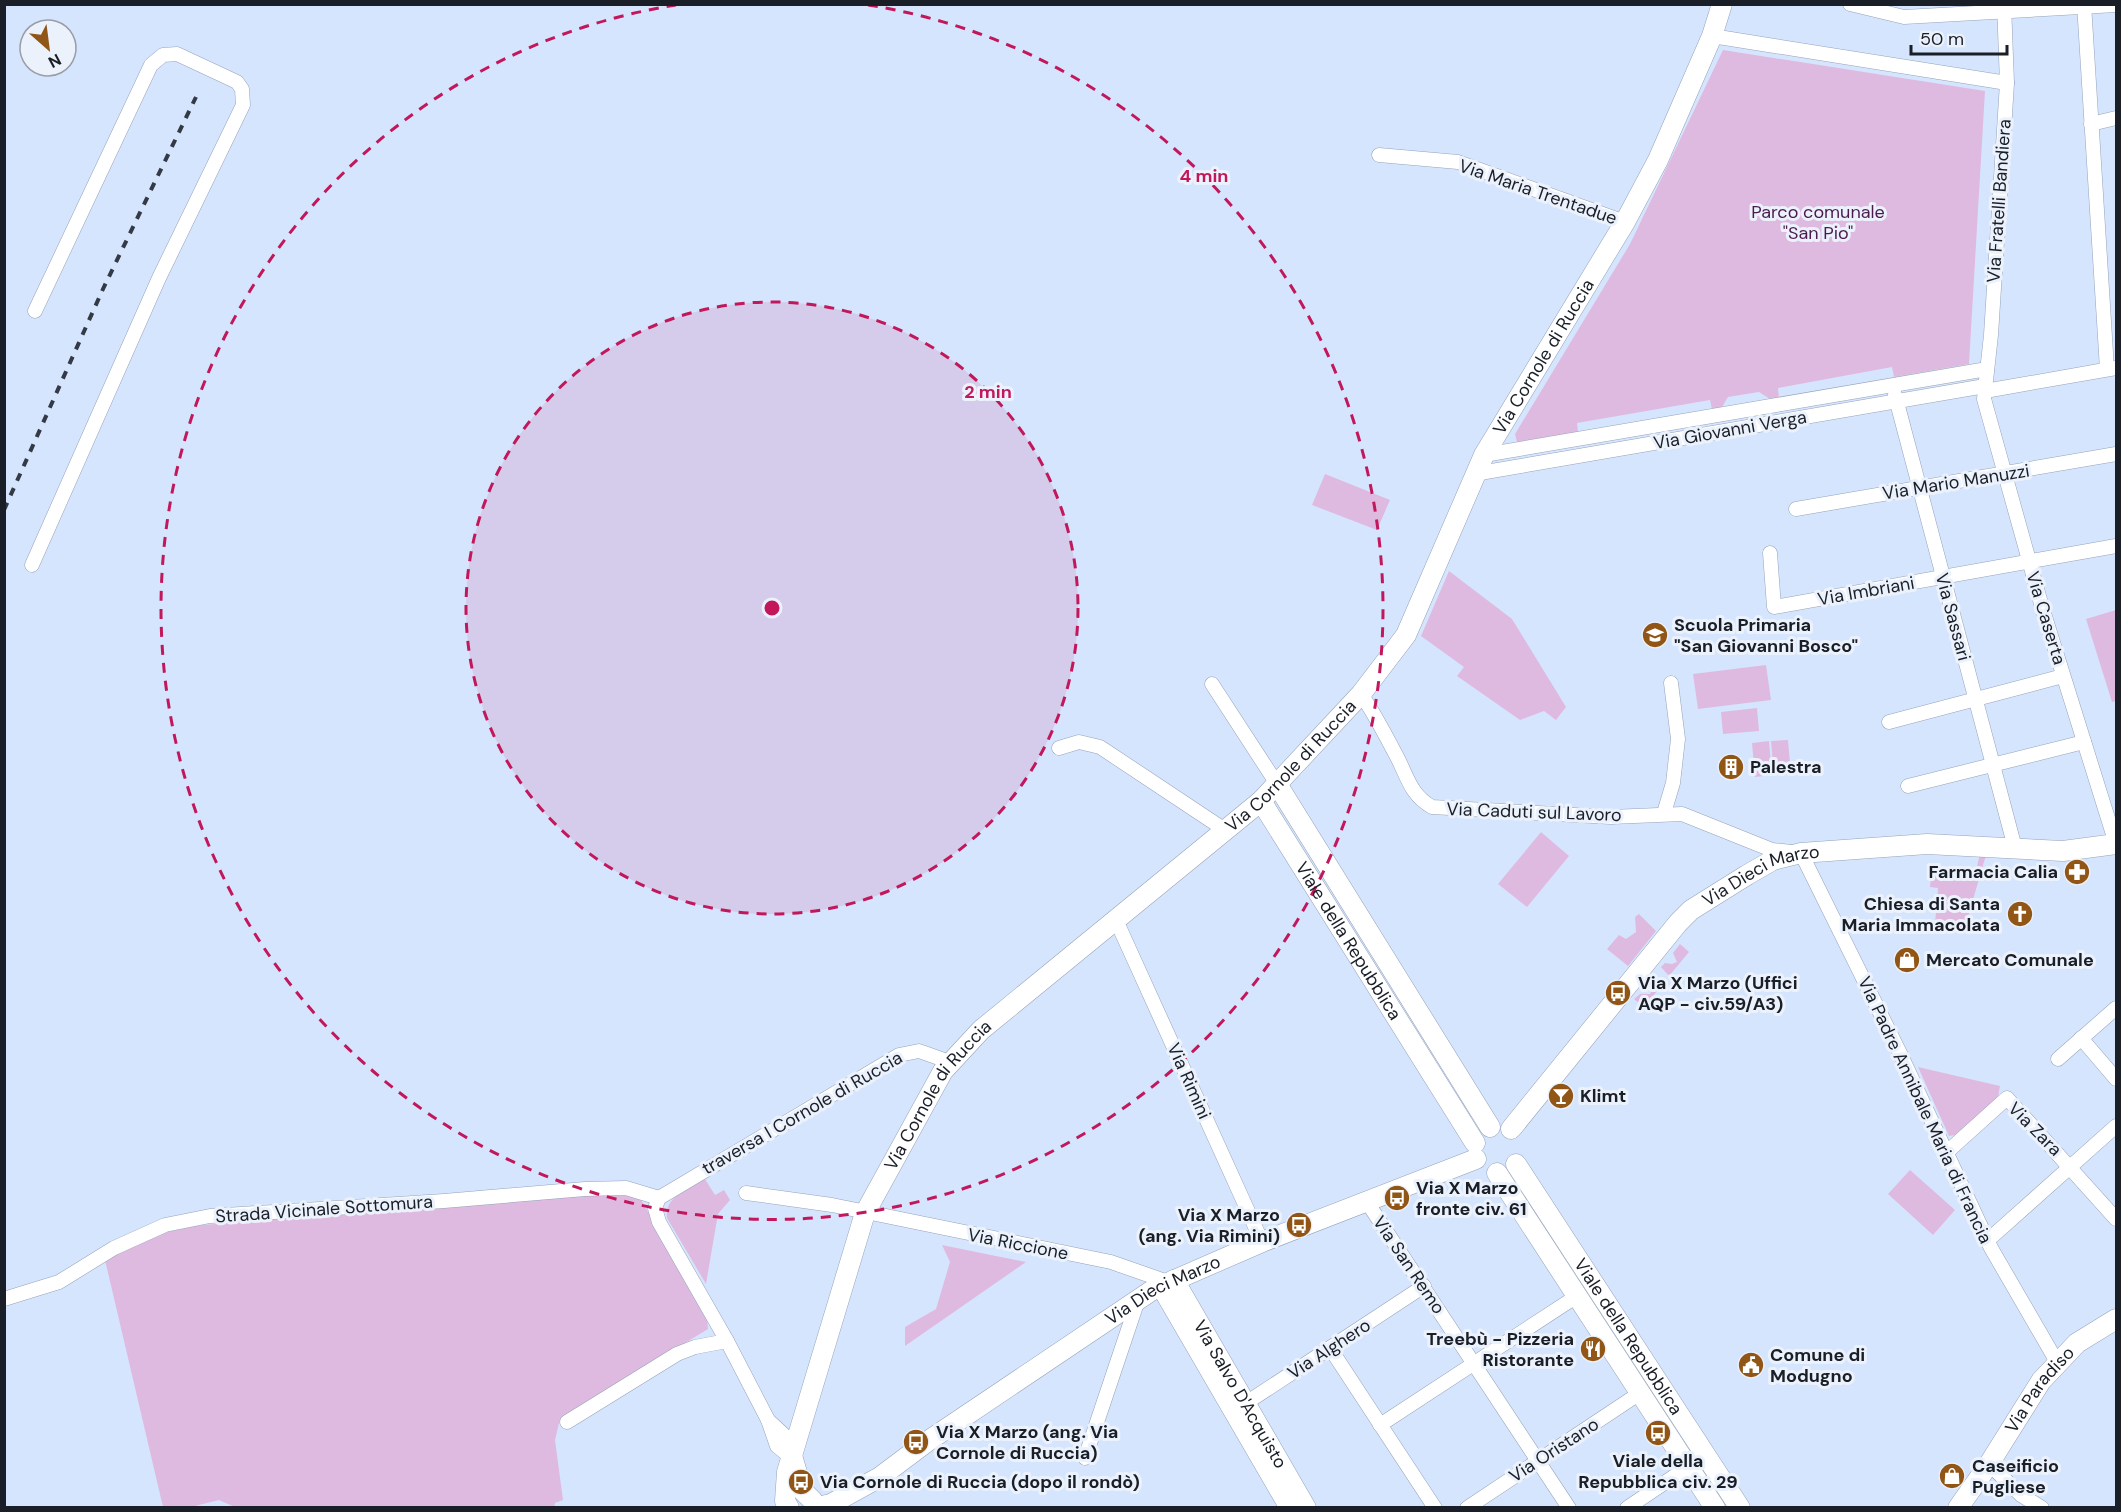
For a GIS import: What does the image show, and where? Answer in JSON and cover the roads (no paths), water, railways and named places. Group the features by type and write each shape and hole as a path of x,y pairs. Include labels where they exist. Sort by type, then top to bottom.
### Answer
{"main road":[{"name":"Via Cornole di Ruccia","path":"791,1508 785,1501 785,1488 865,1213 950,1062 981,1030 1261,801 1361,694 1406,635 1474,474 1625,222 1658,160 1712,36 1722,4"},
{"name":"Viale della Repubblica","path":"1277,784 1490,1127"},
{"name":"Viale della Repubblica","path":"1261,801 1476,1151"},
{"name":"Via Dieci Marzo","path":"1512,1129 1691,910 1773,860 1801,854 1927,844 2063,851 2116,844"},
{"path":"1497,1125 1512,1129 1517,1134 1522,1147 1516,1164 1507,1171 1497,1173 1484,1168 1476,1151 1478,1136 1497,1125"},
{"name":"Via Dieci Marzo","path":"791,1508 801,1502 831,1504 880,1477 1138,1300 1168,1283 1262,1242 1366,1202 1476,1151"},
{"name":"Viale della Repubblica","path":"1516,1164 1740,1508"},
{"name":"Viale della Repubblica","path":"1497,1173 1715,1508"},
{"name":"Via Salvo D'Acquisto","path":"1168,1283 1240,1407 1306,1508"},
{"name":"Via Paradiso","path":"1958,1508 2057,1362 2078,1343 2116,1319"},
{"name":"Via Salvo D'Acquisto","path":"1240,1407 1290,1508"},
{"path":"795,1453 802,1490 819,1505"},
{"name":"Via Dieci Marzo","path":"851,1508 871,1490 880,1477"}],"street":[{"path":"1850,4 1906,11 2116,5"},
{"path":"2084,5 2091,124 2112,369"},
{"name":"Via Fratelli Bandiera","path":"1985,388 2007,83 2004,8"},
{"path":"1712,36 2007,83"},
{"path":"32,565 159,278 243,105 242,89 237,82 177,54 163,55 151,65 35,311"},
{"path":"2091,124 2116,118"},
{"name":"Via Maria Trentadue","path":"1379,155 1458,162 1625,222"},
{"name":"Via Giovanni Verga","path":"1484,456 1987,369"},
{"name":"Via Giovanni Verga","path":"1474,474 1896,402 2112,369"},
{"name":"Via Sassari","path":"1893,385 2014,849"},
{"name":"Via Caserta","path":"1985,388 1984,399 2004,474 2063,676 2116,844"},
{"name":"Via Mario Manuzzi","path":"1796,509 2116,454"},
{"name":"Via Imbriani","path":"1770,553 1774,607 2116,546"},
{"path":"1888,722 2063,676"},
{"path":"1664,813 1673,783 1678,739 1671,683"},
{"path":"1212,684 1277,784"},
{"name":"Via Caduti sul Lavoro","path":"1361,694 1398,758 1409,786 1423,802 1432,807 1611,818 1664,813 1682,814 1772,850 1801,854"},
{"path":"1059,748 1079,742 1100,747 1225,830"},
{"path":"1908,786 2084,742"},
{"name":"Via Padre Annibale Maria di Francia","path":"1801,854 1899,1051 1987,1241 2057,1362"},
{"name":"Via Rimini","path":"1116,920 1262,1242"},
{"path":"2058,1059 2116,1008"},
{"path":"2081,1038 2116,1079"},
{"name":"traversa I Cornole di Ruccia","path":"659,1198 899,1055 919,1051 950,1062"},
{"name":"Via Zara","path":"1946,1153 2007,1098 2116,1218"},
{"path":"1987,1241 2116,1126"},
{"name":"Strada Vicinale Sottomura","path":"4,1299 59,1282 114,1248 165,1225 210,1216 433,1202 585,1189 626,1188 659,1198"},
{"name":"Via Riccione","path":"746,1193 832,1205 1111,1262 1168,1283"},
{"path":"659,1198 655,1208 659,1222 727,1341 768,1420 777,1446 795,1453"},
{"name":"Via San Remo","path":"1366,1202 1476,1364 1569,1508"},
{"name":"Via Alghero","path":"1240,1407 1424,1287"},
{"path":"1380,1425 1577,1296"},
{"path":"1085,1458 1138,1300"},
{"path":"567,1422 677,1354 695,1347 727,1341"},
{"path":"1330,1348 1435,1508"},
{"name":"Via Oristano","path":"1467,1508 1640,1393"},
{"path":"768,1420 789,1424 806,1417"},
{"path":"1989,1464 2020,1495 2042,1508"},
{"path":"1627,1508 1688,1467"}],"railway":[{"path":"4,510 103,289 196,97"}],"place":[{"name":"Scuola Primaria \"San Giovanni Bosco\"","path":"1655,635"},
{"name":"Palestra","path":"1731,767"},
{"name":"Farmacia Calia","path":"2077,872"},
{"name":"Chiesa di Santa Maria Immacolata","path":"2020,914"},
{"name":"Mercato Comunale","path":"1907,960"},
{"name":"Via X Marzo (Uffici AQP - civ.59/A3)","path":"1618,993"},
{"name":"Klimt","path":"1561,1096"},
{"name":"Via X Marzo fronte civ. 61","path":"1397,1198"},
{"name":"Via X Marzo (ang. Via Rimini)","path":"1299,1225"},
{"name":"Treebù - Pizzeria Ristorante","path":"1593,1349"},
{"name":"Comune di Modugno","path":"1751,1365"},
{"name":"Viale della Repubblica civ. 29","path":"1658,1433"},
{"name":"Via X Marzo (ang. Via Cornole di Ruccia)","path":"916,1442"},
{"name":"Caseificio Pugliese","path":"1952,1476"},
{"name":"Via Cornole di Ruccia (dopo il rondò)","path":"801,1482"}],"park label":[{"name":"Parco comunale \"San Pio\"","path":"1818,222"}]}
